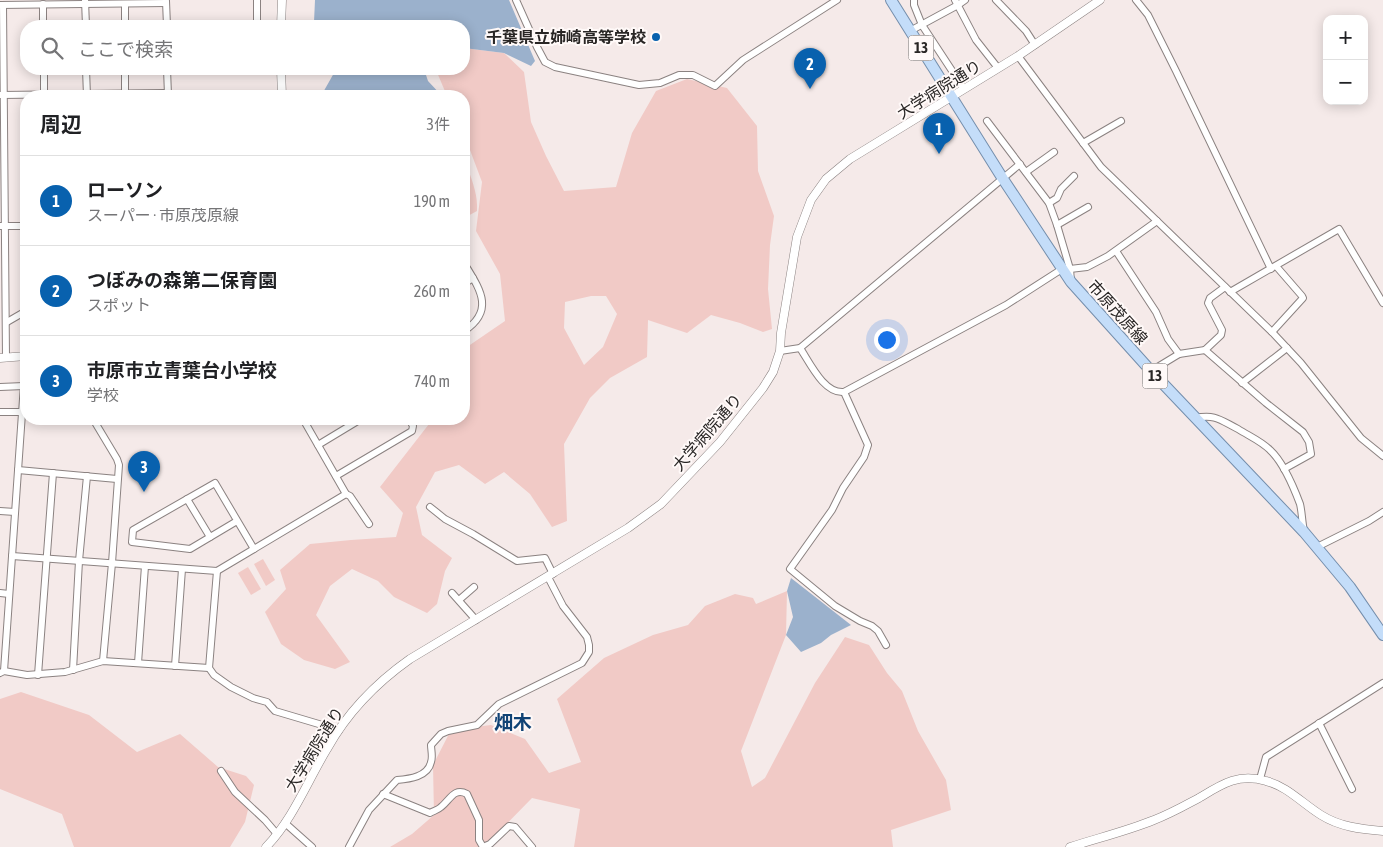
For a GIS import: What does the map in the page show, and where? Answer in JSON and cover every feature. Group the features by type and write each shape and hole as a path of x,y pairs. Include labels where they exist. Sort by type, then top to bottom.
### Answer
{"main road":[{"name":"市原茂原線","path":"891,0 1003,179 1066,269 1071,282 1151,371 1304,532 1350,587 1382,630"}],"street":[{"path":"256,20 257,0"},
{"path":"282,0 282,20"},
{"path":"516,0 544,62 555,67 639,85 660,83 679,75 693,75 715,86 743,60 837,0"},
{"path":"914,0 914,6 922,25 964,89"},
{"path":"910,31 964,0"},
{"path":"996,0 1026,31 1035,45"},
{"name":"大学病院通り","path":"266,847 294,808 339,730 362,700 392,672 410,659 628,528 661,504 720,442 763,388 773,372 780,352 782,325 797,237 811,200 826,179 850,159 1018,56 1100,0"},
{"path":"1136,0 1148,14 1273,267 1303,298 1272,332"},
{"path":"85,2 86,20"},
{"path":"20,357 3,358 1,5 166,2 167,20"},
{"path":"956,3 976,40 998,68"},
{"path":"43,4 44,20"},
{"path":"125,4 125,20"},
{"path":"1018,56 1101,167 1272,332 1301,363 1362,438 1383,456"},
{"path":"44,75 44,90"},
{"path":"86,75 87,90"},
{"path":"125,75 125,90"},
{"path":"167,75 168,90"},
{"path":"281,75 282,90"},
{"path":"2,95 20,95"},
{"path":"987,121 1049,203 1057,225 1066,269"},
{"path":"1083,142 1121,121"},
{"path":"1026,172 1054,152"},
{"path":"780,352 800,348 1020,164"},
{"path":"1049,203 1057,198 1061,189 1074,176"},
{"path":"1057,225 1088,207"},
{"path":"800,348 823,383 838,393 844,392 1006,304 1066,269 1087,266 1108,256 1157,221"},
{"path":"3,226 20,226"},
{"path":"1230,292 1339,229 1383,303"},
{"path":"1116,251 1156,312 1168,339 1179,354"},
{"path":"470,273 482,293 482,309 477,320 470,326"},
{"path":"1151,371 1179,354 1205,350 1221,335 1222,330 1208,303 1210,298 1225,287"},
{"path":"4,319 20,313"},
{"path":"1242,383 1287,348"},
{"path":"1205,350 1242,383 1303,432 1309,442 1311,454 1284,469"},
{"path":"0,387 20,386"},
{"path":"844,392 868,445 864,457 842,488 832,510 790,569 835,606 872,626 878,631 886,644"},
{"path":"0,412 20,412"},
{"path":"1195,418 1204,416 1215,417 1260,441 1278,459 1300,505 1304,532"},
{"path":"21,425 2,672 38,675 65,672 103,661 209,668"},
{"path":"97,425 119,465 103,661"},
{"path":"306,425 346,494 350,496 369,524"},
{"path":"318,445 351,425"},
{"path":"336,476 412,431 412,425"},
{"path":"18,470 117,479"},
{"path":"38,675 53,473"},
{"path":"73,670 86,476"},
{"path":"238,521 190,549 132,542 133,530 215,483 238,521 254,549"},
{"path":"12,556 217,571 346,494"},
{"path":"186,499 210,537"},
{"path":"349,847 369,810 397,780 409,780 427,772 431,763 431,745 441,734 477,725 499,704 582,662 587,656 590,647 587,637 563,606 550,576 545,558 517,562 446,519 430,507"},
{"path":"0,511 15,512"},
{"path":"1316,547 1383,512"},
{"path":"138,663 145,566"},
{"path":"175,666 182,569"},
{"path":"217,571 209,668 214,675 231,687 253,698 267,702 276,711 339,730"},
{"path":"459,600 474,587"},
{"path":"0,593 9,594"},
{"path":"452,593 476,620"},
{"path":"1260,779 1266,757 1383,683"},
{"path":"1319,723 1352,789"},
{"path":"221,771 235,792 266,820 277,834"},
{"path":"1070,847 1154,820 1182,807 1221,784 1244,778 1260,779 1282,786 1321,815 1338,824 1383,831"},
{"path":"383,794 430,814 440,808 454,793 462,791 468,794 479,820 479,840 483,847 490,844 509,826 515,827 532,847"},
{"path":"284,823 312,847"}],"shaded area":[{"path":"470,49 504,53 524,72 531,122 564,191 616,187 632,133 656,91 687,79 727,88 757,126 758,171 774,216 770,245 768,289 772,329 763,332 711,315 687,333 648,320 647,357 610,378 590,398 564,444 567,521 552,527 530,494 504,472 485,484 459,465 435,472 416,507 422,535 452,558 445,571 437,604 427,613 394,597 378,581 352,569 330,586 316,615 350,662 335,669 304,660 281,644 265,612 286,589 280,570 310,544 396,537 403,513 380,487 428,425 470,425 470,345 505,321 500,274 476,231 482,182 470,150 470,90 444,90 438,75 470,75","holes":["591,296 606,296 617,314 603,347 584,365 564,328 565,302"]},
{"path":"470,175 476,195 477,211 470,215"},
{"path":"263,559 275,580 266,586 254,564"},
{"path":"248,567 261,589 251,595 238,573"},
{"path":"787,591 786,635 741,751 752,787 765,778 815,683 845,637 869,645 887,673 902,691 918,731 946,780 951,810 891,830 893,847 574,847 580,809 532,798 484,847 390,847 412,834 434,815 433,765 451,730 491,725 525,739 549,773 581,762 557,699 604,658 653,635 688,625 705,606 735,594 753,598 756,604"},
{"path":"21,692 89,715 137,752 180,734 218,767 246,776 254,785 245,822 230,847 74,847 62,814 0,789 0,699"}],"water":[{"path":"315,0 509,0 535,61 531,66 504,53 470,49 470,20 314,20"},
{"path":"333,75 426,75 428,81 436,90 324,90"},
{"path":"791,578 851,625 831,635 821,643 801,652 786,635 793,617 787,591"}],"place":[{"name":"千葉県立姉崎高等学校","path":"656,37"},
{"name":"つぼみの森第二保育園","path":"810,89"},
{"name":"ローソン","path":"939,154"},
{"name":"市原市立青葉台小学校","path":"144,492"}],"district":[{"name":"畑木","path":"513,722"}]}
